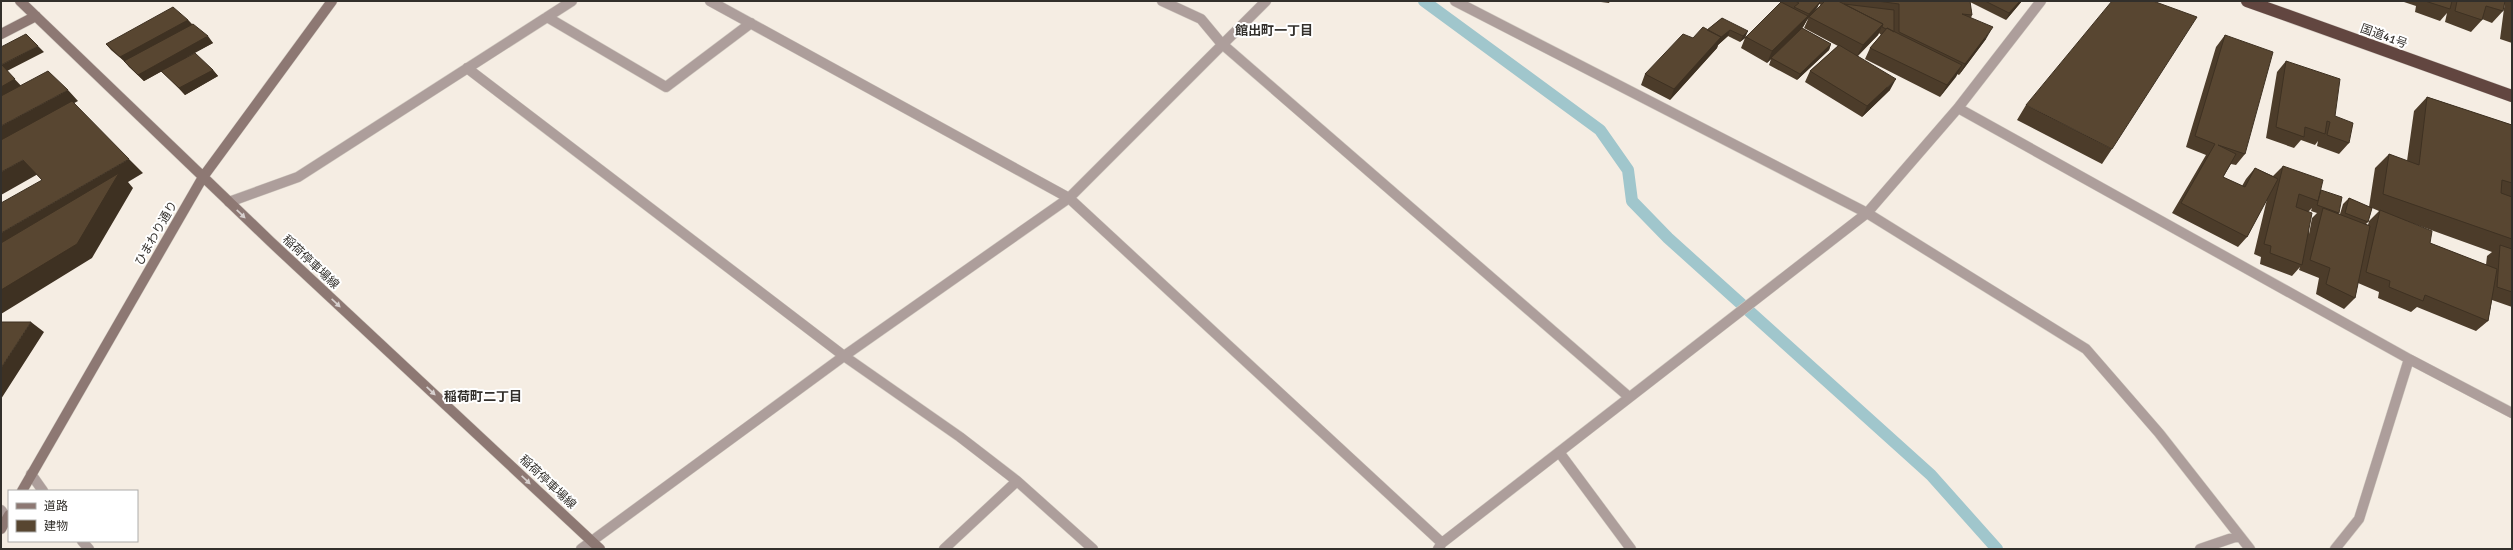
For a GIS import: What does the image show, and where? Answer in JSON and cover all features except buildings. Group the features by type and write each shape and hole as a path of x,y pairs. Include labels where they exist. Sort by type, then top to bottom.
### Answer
{"highway":[{"name":"国道41号","path":"2247,1 2512,96"}],"main road":[{"name":"稲荷停車場線","path":"20,1 229,202 600,549"},
{"name":"ひまわり通り","path":"22,490 30,474 203,177 332,1"},
{"path":"1,34 36,16"},
{"path":"1,529 6,514"}],"street":[{"path":"229,202 298,177 572,1"},
{"path":"710,1 1069,198 1440,546 1866,213 1958,108 2042,1"},
{"path":"1162,1 1200,19 1221,44 1629,397"},
{"path":"581,549 591,540 844,356 1069,198 1221,44 1266,1"},
{"path":"1455,1 1866,213 2086,349 2159,433 2238,536 2250,549"},
{"path":"547,17 666,87 751,23"},
{"path":"467,68 844,356 960,437 1017,482 1093,549"},
{"path":"1958,108 2408,359 2512,413"},
{"path":"2335,549 2359,519 2408,359"},
{"path":"1559,452 1631,549"},
{"path":"30,474 42,490"},
{"path":"944,549 1017,482"},
{"path":"2200,549 2238,536"}],"waterway":[{"path":"1424,1 1600,130 1628,170 1632,201 1668,238 1931,475 1997,549"}],"district":[{"name":"館出町一丁目","path":"1274,30"},
{"name":"稲荷町二丁目","path":"483,396"}]}
